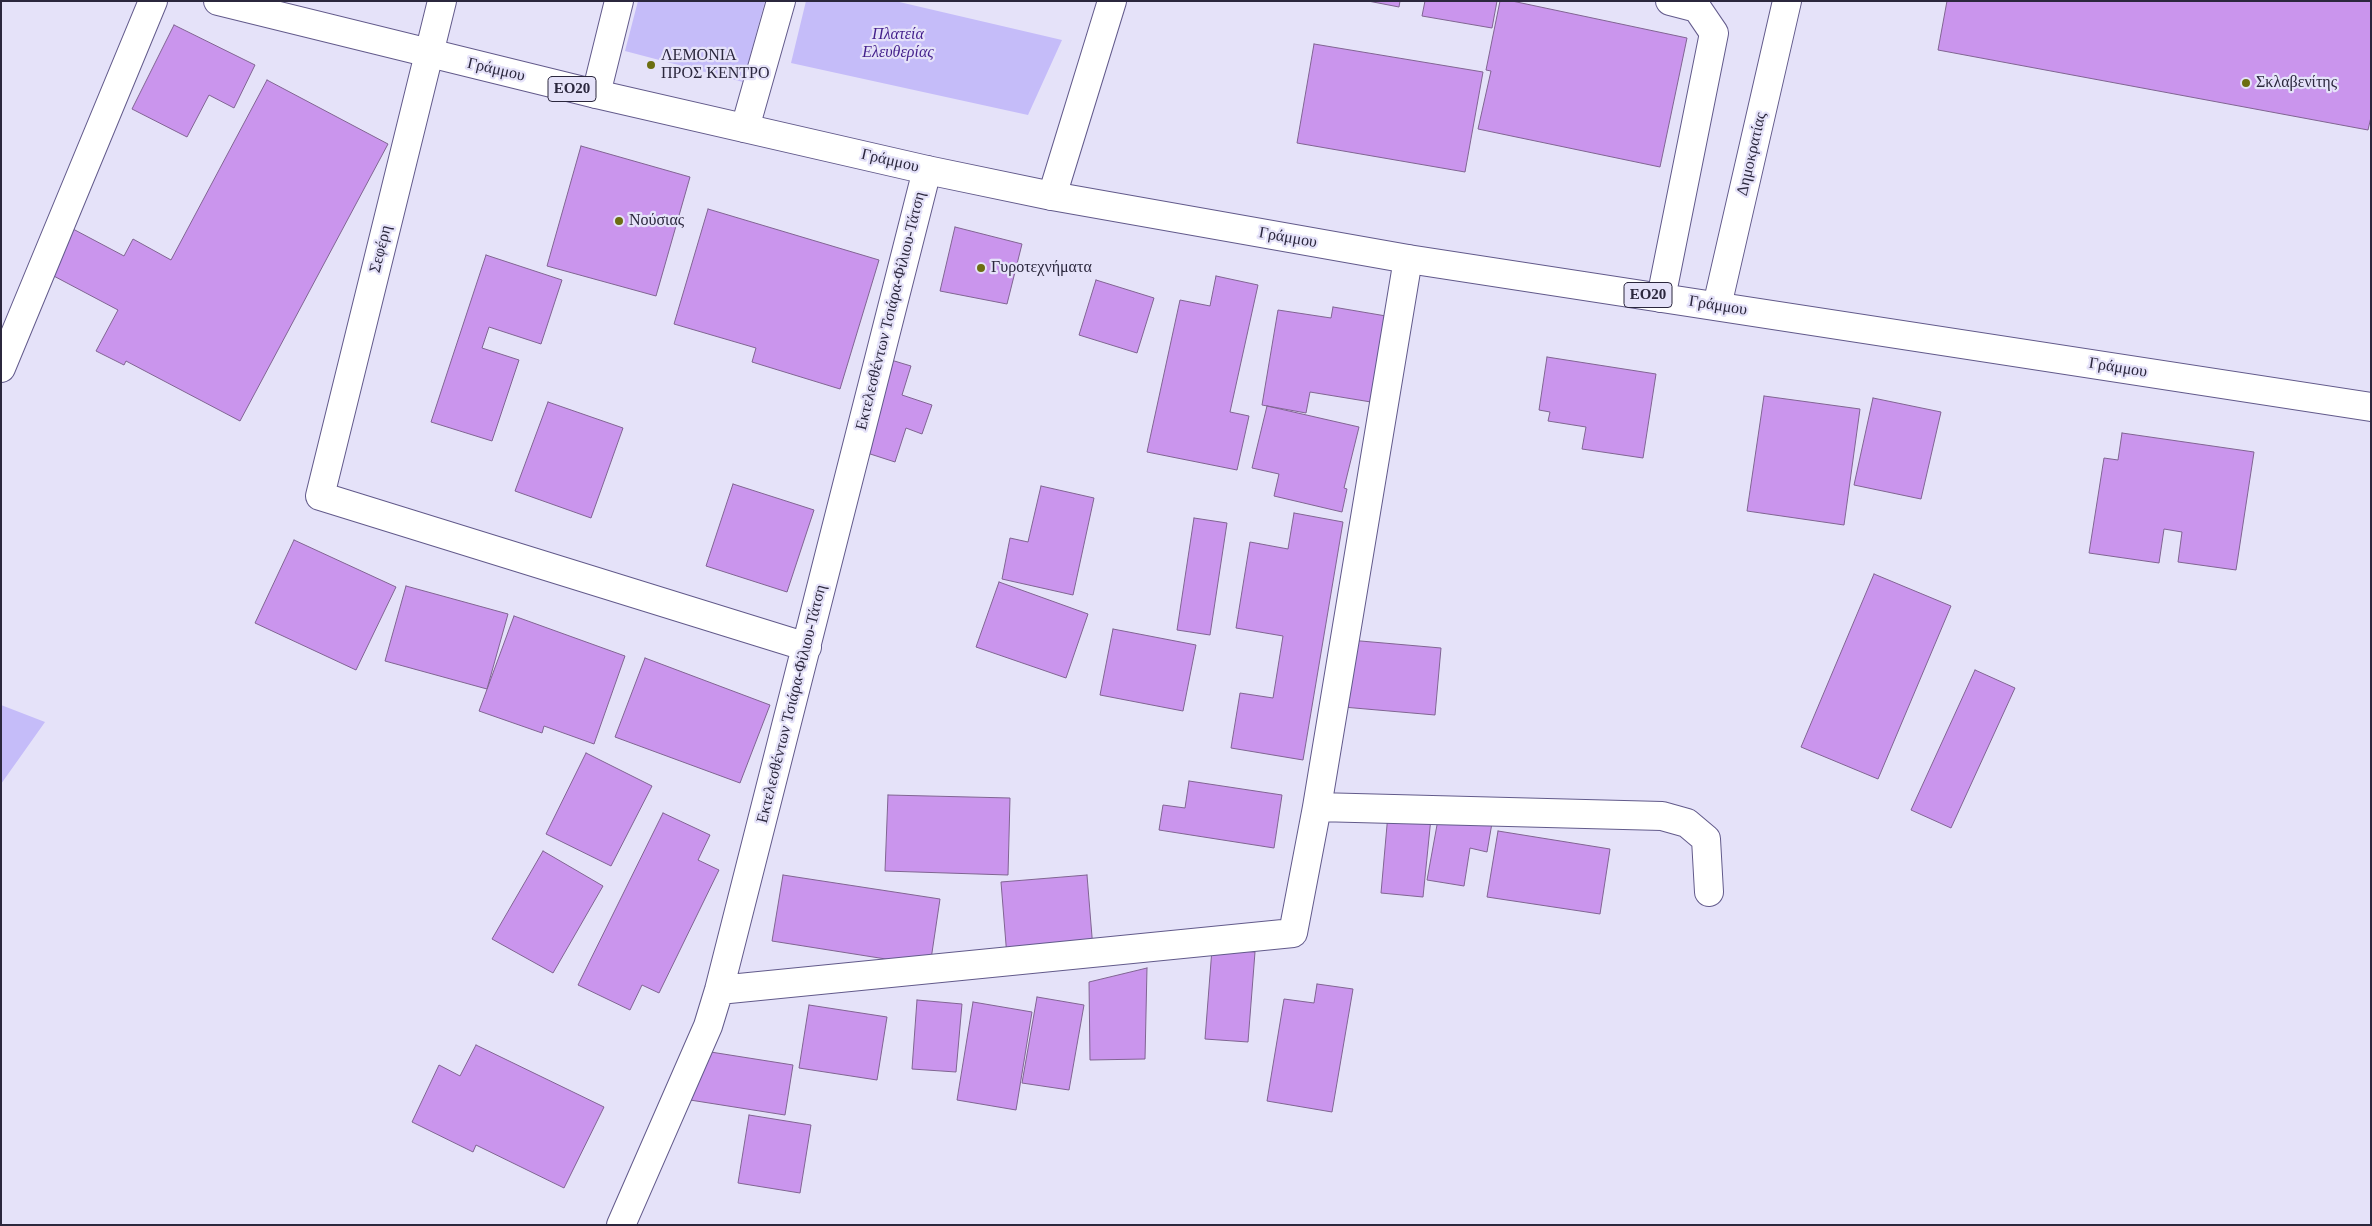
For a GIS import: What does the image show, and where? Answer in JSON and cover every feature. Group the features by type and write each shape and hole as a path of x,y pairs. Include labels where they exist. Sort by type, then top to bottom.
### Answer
{"street":[{"path":"1,368 153,1"},
{"name":"Γράμμου","path":"218,1 596,94 927,170 1052,196 1408,259 2371,407"},
{"name":"Σεφέρη","path":"442,1 320,496 807,647"},
{"path":"596,94 619,1"},
{"path":"745,128 782,1"},
{"path":"1052,196 1112,1"},
{"path":"1661,298 1714,32 1697,8 1670,1"},
{"name":"Δημοκρατίας","path":"1717,306 1787,1"},
{"name":"Εκτελεσθέντων Τσιάρα-Φίλιου-Τάτση","path":"621,1225 708,1026 720,990 927,170"},
{"path":"720,990 1293,933 1317,807 1408,259"},
{"path":"1317,807 1662,816 1687,823 1706,839 1709,892"}],"green space":[{"path":"638,1 765,1 743,82 625,51"},
{"name":"Πλατεία Ελευθερίας","path":"806,1 895,1 1062,40 1028,115 791,63"},
{"path":"1,705 45,722 1,784"}],"building":[{"path":"1368,1 1400,1 1399,7"},
{"path":"1425,1 1497,1 1492,28 1422,16"},
{"path":"1500,1 1512,1 1687,38 1660,167 1478,129 1491,71 1486,70"},
{"name":"Σκλαβενίτης","path":"1947,1 2371,1 2371,117 2368,130 1938,50"},
{"path":"174,25 255,65 234,108 209,95 187,137 132,109"},
{"path":"1314,44 1483,72 1465,172 1297,143"},
{"path":"267,80 388,144 240,421 126,361 124,365 96,351 118,310 50,274 73,229 124,256 133,239 171,260"},
{"name":"Νούσιας","path":"581,146 690,177 656,296 547,266"},
{"path":"708,209 879,260 840,389 752,362 756,348 674,324"},
{"name":"Γυροτεχνήματα","path":"955,227 1022,244 1007,304 940,291"},
{"path":"486,255 562,280 541,344 489,327 482,348 519,360 492,441 431,422"},
{"path":"1216,276 1258,285 1230,412 1249,416 1237,470 1147,452 1180,300 1210,306"},
{"path":"1096,280 1154,298 1137,353 1079,335"},
{"path":"1333,307 1386,316 1371,402 1310,392 1306,413 1262,405 1278,310 1331,318"},
{"path":"1547,357 1656,374 1643,458 1582,449 1586,427 1548,421 1550,412 1539,410"},
{"path":"891,360 911,366 902,395 932,405 922,434 906,428 895,462 861,451"},
{"path":"1764,396 1860,409 1844,525 1747,511"},
{"path":"1873,398 1941,412 1921,499 1854,485"},
{"path":"548,402 623,428 591,518 515,491"},
{"path":"1267,406 1359,427 1344,488 1347,489 1342,512 1274,496 1279,474 1252,468"},
{"path":"2122,433 2254,452 2236,570 2178,562 2182,532 2164,529 2159,563 2089,553 2104,458 2118,460"},
{"path":"733,484 814,510 787,592 706,566"},
{"path":"1041,486 1094,498 1073,595 1002,579 1010,538 1028,542"},
{"path":"1294,513 1343,522 1303,760 1231,748 1240,693 1273,698 1283,636 1236,628 1250,542 1288,549"},
{"path":"1194,518 1227,523 1210,635 1177,630"},
{"path":"294,540 396,587 356,670 255,623"},
{"path":"1874,574 1951,606 1878,779 1801,747"},
{"path":"999,582 1088,614 1066,678 976,647"},
{"path":"406,586 508,614 487,689 385,661"},
{"path":"514,616 625,656 594,744 544,726 542,733 479,711"},
{"path":"1113,629 1196,645 1183,711 1100,695"},
{"path":"1349,640 1441,648 1435,715 1343,707"},
{"path":"645,658 770,705 740,783 615,737"},
{"path":"1975,670 2015,688 1951,828 1911,810"},
{"path":"586,753 652,786 611,866 546,834"},
{"path":"1189,781 1282,795 1274,848 1159,830 1163,805 1185,808"},
{"path":"888,795 1010,798 1008,875 885,871"},
{"path":"663,813 710,835 698,860 719,870 659,993 642,985 630,1010 578,985"},
{"path":"1388,814 1431,818 1423,897 1381,893"},
{"path":"1439,814 1492,823 1487,852 1470,848 1464,886 1427,880"},
{"path":"1498,831 1610,849 1600,914 1487,897"},
{"path":"543,851 603,886 553,973 492,939"},
{"path":"783,875 940,899 930,966 772,941"},
{"path":"1087,875 1093,949 1007,957 1001,882"},
{"path":"1212,949 1255,952 1248,1042 1205,1039"},
{"path":"1147,968 1145,1059 1090,1060 1089,982"},
{"path":"1317,984 1353,989 1332,1112 1267,1101 1284,999 1314,1003"},
{"path":"1037,997 1084,1005 1069,1090 1022,1083"},
{"path":"917,1000 962,1004 956,1072 912,1069"},
{"path":"973,1002 1032,1012 1016,1110 957,1100"},
{"path":"809,1005 887,1017 877,1080 799,1068"},
{"path":"476,1045 604,1107 564,1188 476,1145 473,1152 412,1122 439,1065 460,1076"},
{"path":"698,1050 793,1065 785,1115 690,1100"},
{"path":"749,1115 811,1125 800,1193 738,1183"}],"place":[{"name":"ΛΕΜΟΝΙΑ ΠΡΟΣ ΚΕΝΤΡΟ","path":"651,65"},
{"name":"Σκλαβενίτης","path":"2246,83"},
{"name":"Νούσιας","path":"619,221"},
{"name":"Γυροτεχνήματα","path":"981,268"}]}
